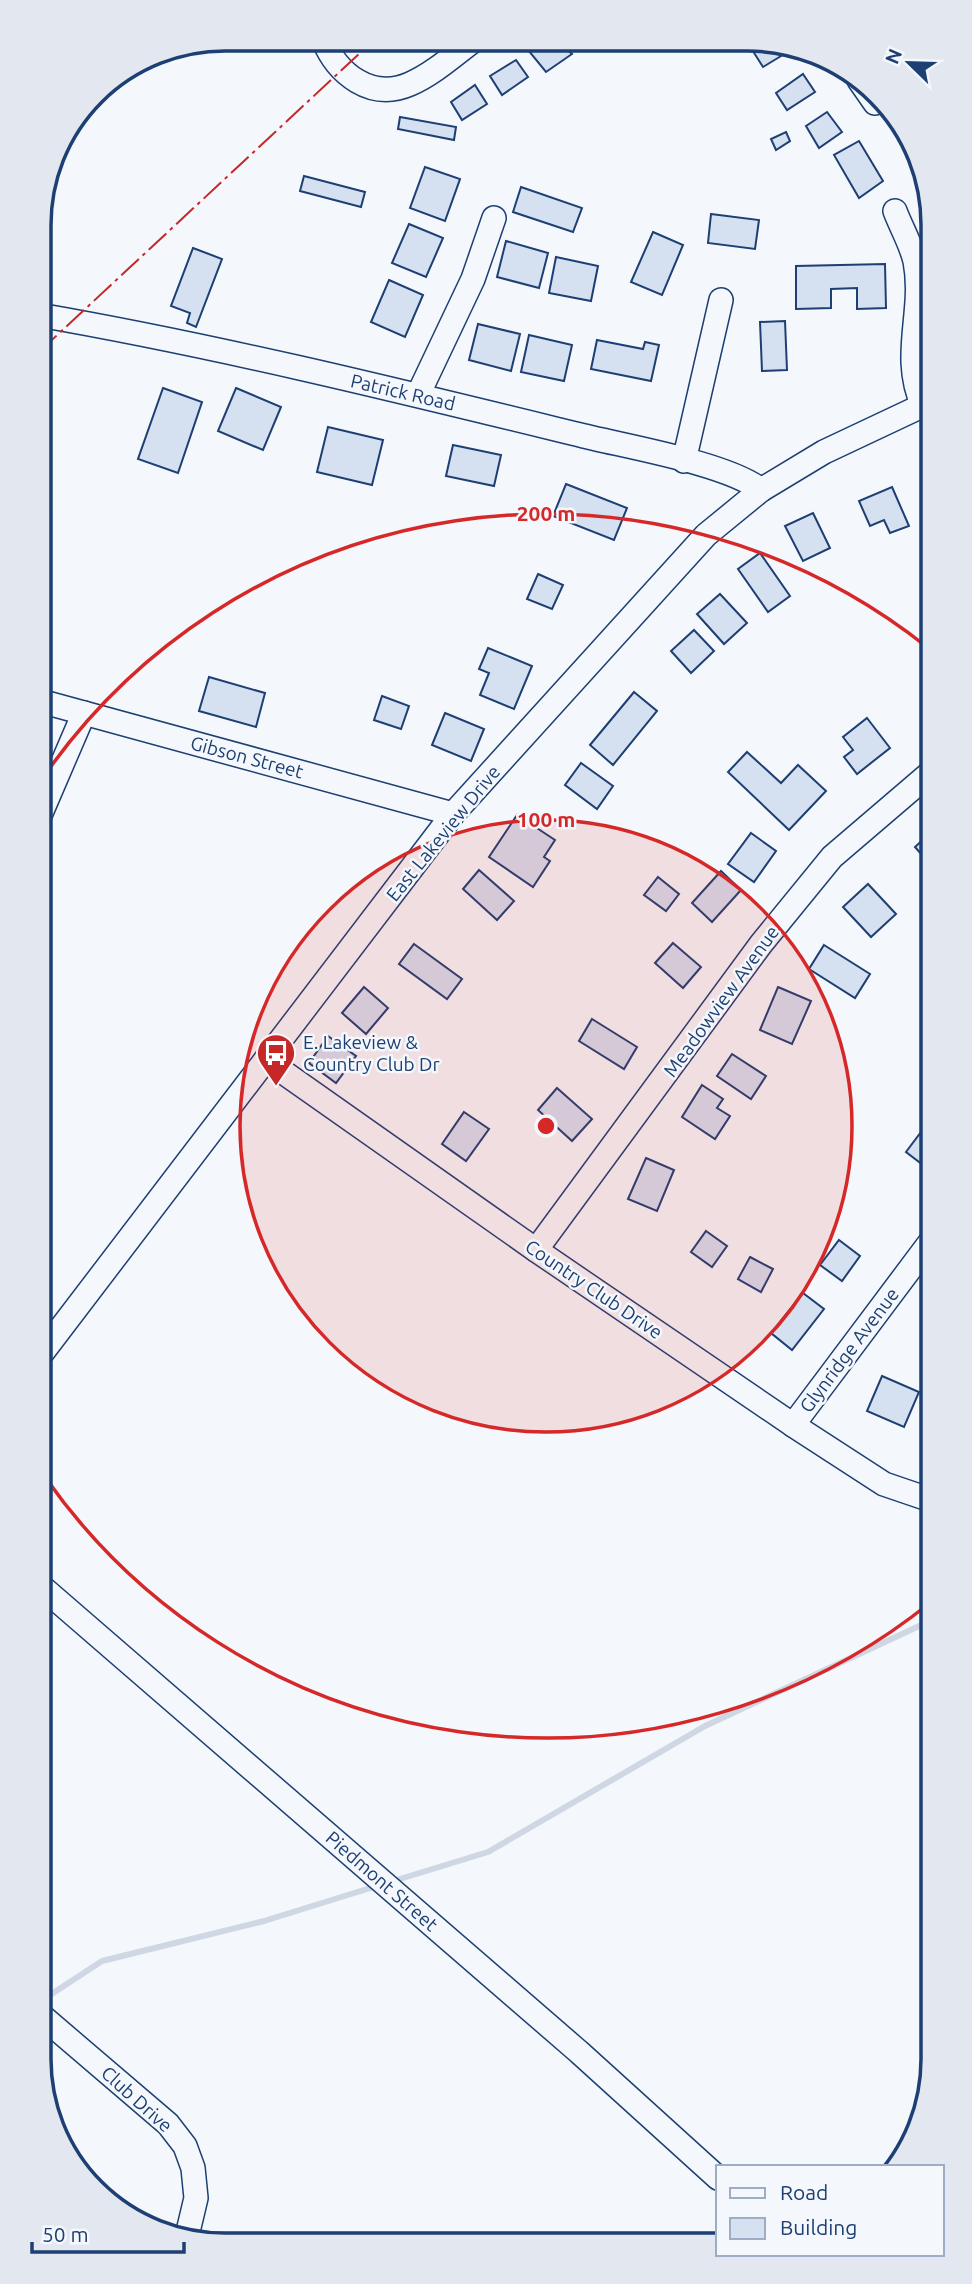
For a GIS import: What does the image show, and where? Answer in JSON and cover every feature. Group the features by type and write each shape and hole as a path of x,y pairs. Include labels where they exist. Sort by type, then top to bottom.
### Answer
{"street":[{"path":"329,51 338,67 359,84 389,89 409,84 458,51"},
{"path":"895,211 915,261 917,297 911,364 921,393"},
{"path":"418,395 473,279 494,218"},
{"path":"684,461 721,300"},
{"name":"Patrick Road","path":"51,318 157,336 418,395 684,461 748,480 761,490"},
{"name":"East Lakeview Drive","path":"51,1341 453,814 706,536 761,490 824,452 921,407"},
{"name":"Gibson Street","path":"51,704 453,814"},
{"path":"51,790 84,713"},
{"name":"Meadowview Avenue","path":"536,1250 761,944 814,879 832,858 921,781"},
{"name":"Country Club Drive","path":"266,1060 536,1250 793,1425 884,1484 921,1497"},
{"name":"Glynridge Avenue","path":"793,1425 921,1253"},
{"name":"Piedmont Street","path":"51,1594 579,2052 716,2176"},
{"name":"Club Drive","path":"51,2024 168,2124 185,2146 193,2168 196,2198 189,2229"}],"building":[{"path":"529,51 569,51 572,54 546,72"},
{"path":"753,51 783,55 763,67"},
{"path":"516,60 528,77 502,95 490,76"},
{"path":"803,74 815,92 787,110 776,93"},
{"path":"475,85 487,104 462,120 451,102"},
{"path":"827,112 842,132 819,148 806,126"},
{"path":"400,117 456,127 454,140 398,129"},
{"path":"786,132 790,141 776,150 771,139"},
{"path":"859,141 883,181 859,198 834,155"},
{"path":"425,167 460,179 445,221 410,208"},
{"path":"304,176 365,192 361,207 300,191"},
{"path":"521,187 582,208 573,232 513,212"},
{"path":"711,214 759,220 755,249 708,243"},
{"path":"409,224 443,238 426,277 392,263"},
{"path":"653,232 683,245 662,295 631,282"},
{"path":"506,241 548,253 539,288 497,277"},
{"path":"193,248 222,259 196,327 187,323 190,313 171,306"},
{"path":"556,257 598,266 591,301 549,293"},
{"path":"885,264 886,308 857,309 857,288 831,289 831,308 796,309 796,266"},
{"path":"389,280 423,295 405,337 371,322"},
{"path":"785,321 787,370 762,371 760,322"},
{"path":"478,324 520,334 511,371 469,360"},
{"path":"529,335 572,345 564,381 521,372"},
{"path":"597,340 643,349 645,342 659,345 651,381 591,369"},
{"path":"163,388 202,402 178,473 138,459"},
{"path":"236,388 281,407 263,450 218,431"},
{"path":"328,427 383,440 372,485 317,472"},
{"path":"453,445 501,455 494,486 446,476"},
{"path":"566,484 627,508 614,540 553,516"},
{"path":"892,487 909,526 890,533 884,520 870,526 859,501"},
{"path":"813,513 830,548 803,561 785,526"},
{"path":"760,553 790,596 768,612 738,569"},
{"path":"538,574 563,585 552,609 527,599"},
{"path":"720,594 747,623 724,644 697,614"},
{"path":"694,630 714,651 691,673 671,651"},
{"path":"488,648 532,666 514,709 480,695 489,673 479,669"},
{"path":"209,677 265,693 256,727 199,711"},
{"path":"634,692 657,711 613,765 590,745"},
{"path":"382,696 409,706 401,729 374,720"},
{"path":"445,713 484,729 471,761 432,745"},
{"path":"867,718 890,748 857,774 844,757 853,750 843,737"},
{"path":"747,752 781,783 798,765 826,791 789,830 728,772"},
{"path":"581,763 613,786 597,809 565,785"},
{"path":"517,815 555,840 544,857 550,861 533,887 489,857"},
{"path":"751,833 776,851 754,882 728,864"},
{"path":"921,841 921,854 915,847"},
{"path":"479,870 514,901 497,920 463,889"},
{"path":"721,871 741,890 712,922 692,903"},
{"path":"658,877 679,894 666,911 644,895"},
{"path":"868,884 896,914 871,937 843,907"},
{"path":"673,943 701,967 683,988 655,963"},
{"path":"414,944 462,979 447,999 399,964"},
{"path":"824,945 870,974 855,998 809,969"},
{"path":"364,987 388,1008 366,1034 342,1013"},
{"path":"778,987 811,1001 792,1044 760,1030"},
{"path":"592,1019 637,1047 624,1069 579,1041"},
{"path":"328,1036 356,1056 336,1083 309,1063"},
{"path":"732,1054 766,1076 751,1099 717,1076"},
{"path":"702,1085 723,1099 717,1108 730,1116 715,1139 682,1117"},
{"path":"557,1088 592,1119 572,1141 538,1110"},
{"path":"464,1112 489,1129 466,1161 442,1144"},
{"path":"921,1132 921,1163 906,1152"},
{"path":"646,1158 674,1170 657,1211 628,1199"},
{"path":"706,1231 727,1246 712,1267 691,1252"},
{"path":"839,1240 860,1256 842,1281 820,1265"},
{"path":"750,1257 773,1269 761,1292 738,1279"},
{"path":"803,1293 824,1309 792,1350 771,1333"},
{"path":"882,1376 919,1392 904,1427 867,1411"}],"waterway":[{"path":"390,1882 488,1852 705,1726 921,1625"},
{"path":"51,1994 102,1961 264,1921 380,1885"}],"power":[{"path":"51,341 362,51"}],"place":[{"name":"E. Lakeview & Country Club Dr","path":"276,1087"}]}
